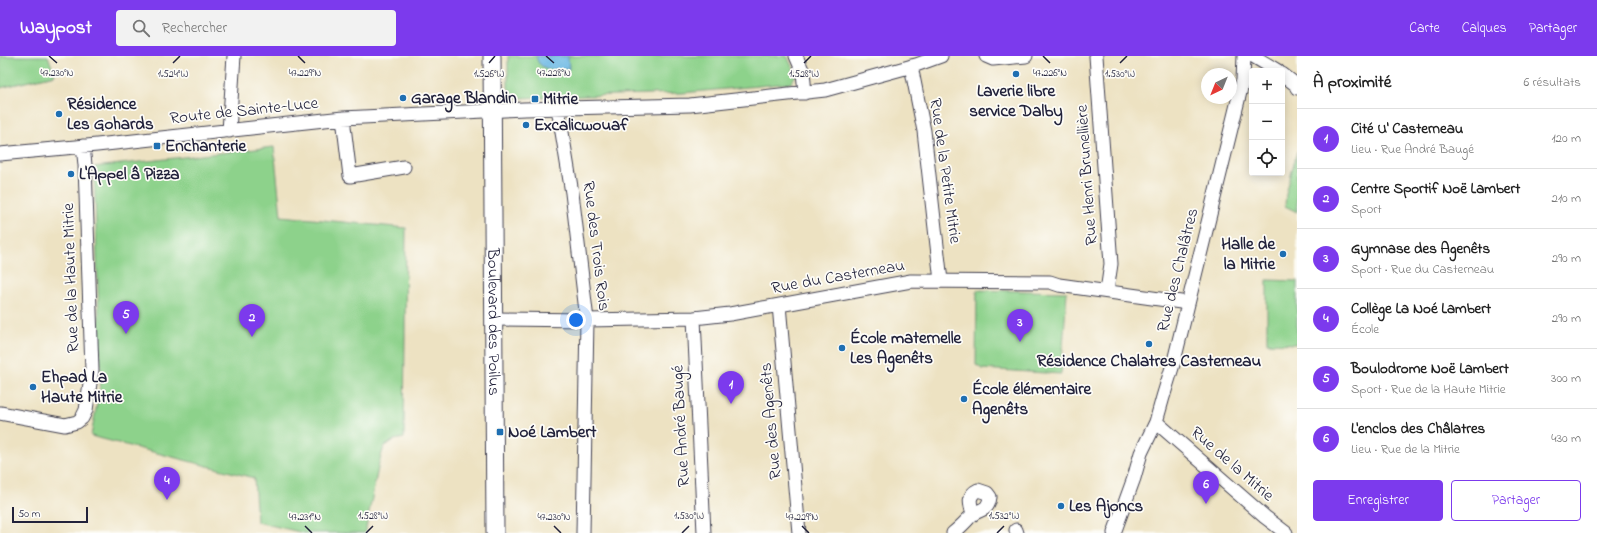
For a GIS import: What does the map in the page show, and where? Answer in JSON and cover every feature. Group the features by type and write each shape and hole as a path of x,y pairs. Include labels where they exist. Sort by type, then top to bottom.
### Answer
{"main road":[{"name":"Boulevard des Poilus","path":"492,56 495,533"}],"street":[{"path":"229,131 234,56"},
{"path":"796,56 803,72 806,93"},
{"name":"Route de Sainte-Luce","path":"0,154 344,118 558,108 690,105 806,93 825,90 941,56"},
{"path":"986,56 993,59 1026,56"},
{"name":"Rue Henri Brunellière","path":"1096,56 1111,264 1107,291"},
{"name":"Rue des Chalâtres","path":"1114,533 1134,478 1141,453 1156,422 1174,361 1243,80 1244,56"},
{"path":"1253,56 1273,68"},
{"name":"Rue de la Petite Mitrie","path":"911,66 924,131 941,281"},
{"path":"1285,76 1295,84 1297,88"},
{"name":"Rue des Trois Rois","path":"558,108 572,193 588,320 583,533"},
{"path":"344,118 350,176 404,167"},
{"name":"Rue de la Haute Mitrie","path":"0,413 65,425 77,422 82,418 86,410 92,370 85,165 83,146"},
{"name":"Rue du Casterneau","path":"494,320 588,320 694,318 717,316 911,281 1050,282 1059,285 1188,303"},
{"name":"Rue des Agenêts","path":"779,305 799,533"},
{"name":"Rue André Baugé","path":"694,318 704,533"},
{"name":"Rue de la Mitrie","path":"1156,422 1265,517 1286,533"},
{"path":"953,533 968,521 973,514"}],"green space":[{"path":"0,56 48,56 55,75 0,88"},
{"path":"508,56 787,56 796,75 791,83 682,93 517,98 508,88"},
{"path":"274,147 281,216 406,228 404,438 394,440 384,447 379,463 365,533 304,533 257,522 254,478 91,436 101,382 94,167"},
{"path":"1297,151 1297,212 1285,206 1286,194"},
{"path":"1267,280 1297,281 1297,344 1267,343"},
{"path":"977,290 1067,292 1061,374 982,369 976,365"}],"water":[{"path":"536,56 568,56 569,69 549,69 541,65"}],"place":[{"name":"Laverie libre service Dalby","path":"1016,74"},
{"name":"Garage Blandin","path":"403,98"},
{"name":"Mitrie","path":"535,99"},
{"name":"Résidence Les Gohards","path":"59,114"},
{"name":"Excalicwouaf","path":"526,125"},
{"name":"Enchanterie","path":"157,146"},
{"name":"L'Appel â Pizza","path":"71,174"},
{"name":"Halle de la Mitrie","path":"1283,254"},
{"name":"Boulodrome Noë Lambert","path":"126,334"},
{"name":"Centre Sportif Noë Lambert","path":"252,337"},
{"name":"Gymnase des Agenêts","path":"1020,342"},
{"name":"Résidence Chalatres Casterneau","path":"1149,344"},
{"name":"École maternelle Les Agenêts","path":"842,348"},
{"name":"Ehpad La Haute Mitrie","path":"33,387"},
{"name":"École élémentaire Agenêts","path":"964,399"},
{"name":"Cité U' Casterneau","path":"731,404"},
{"name":"Noé Lambert","path":"500,432"},
{"name":"Collège La Noé Lambert","path":"167,500"},
{"name":"L'enclos des Châlatres","path":"1206,504"},
{"name":"Les Ajoncs","path":"1061,506"}]}
